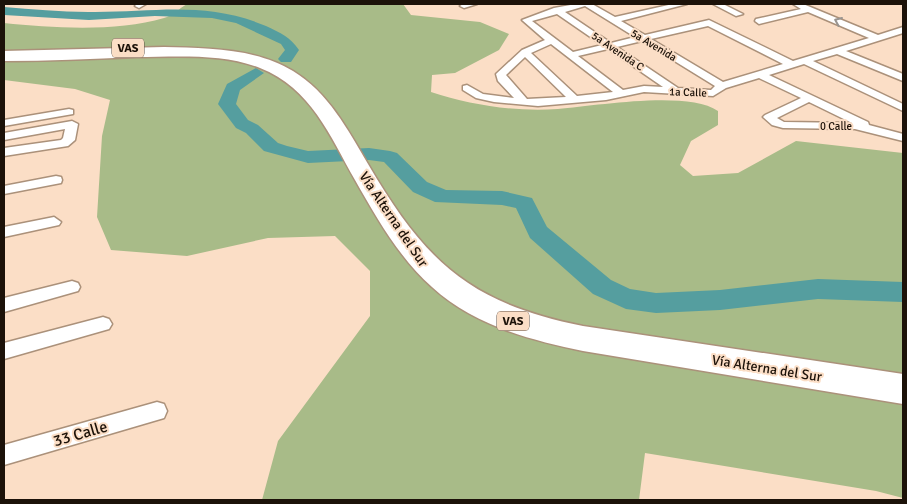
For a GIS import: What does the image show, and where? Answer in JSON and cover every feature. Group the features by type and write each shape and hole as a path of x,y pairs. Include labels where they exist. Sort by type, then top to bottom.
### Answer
{"highway":[{"name":"Vía Alterna del Sur","path":"4,52 180,47 223,50 247,56 260,63 295,75 351,142 420,248 429,270 447,286 491,312 554,334 636,339 779,363 903,389"},
{"name":"Vía Alterna del Sur","path":"4,56 176,52 247,56"},
{"name":"Vía Alterna del Sur","path":"779,363 903,373"}],"street":[{"path":"464,6 473,4"},
{"path":"586,4 557,10 526,20 620,93"},
{"name":"5a Avenida","path":"586,4 722,86"},
{"path":"614,20 682,4"},
{"path":"717,4 739,14"},
{"path":"798,4 878,38"},
{"path":"759,21 809,9"},
{"name":"5a Avenida C","path":"557,10 678,93"},
{"path":"570,54 709,23 791,64"},
{"name":"1a Calle","path":"467,88 480,96 538,103 606,97 644,90 678,93 713,93 722,86 758,74 903,30"},
{"path":"523,101 502,79 501,74 525,52 552,40"},
{"path":"836,50 902,77"},
{"path":"525,52 574,100"},
{"path":"804,60 903,108"},
{"path":"758,74 874,129"},
{"name":"0 Calle","path":"809,98 769,117 776,123 783,125 855,126 874,129 903,138"},
{"path":"4,123 69,112"},
{"path":"4,136 72,124 69,140 64,143 4,152"},
{"path":"4,190 56,180"},
{"path":"4,232 54,222"},
{"path":"4,305 72,287"},
{"path":"4,350 103,324"},
{"name":"33 Calle","path":"4,455 157,411"}],"green space":[{"path":"187,4 403,4 411,15 480,22 509,34 499,50 455,73 432,75 431,92 477,104 542,110 664,100 685,101 704,105 718,111 718,125 691,141 680,165 693,176 738,173 796,141 903,153 903,498 876,491 645,453 639,500 262,500 278,441 370,316 370,271 335,236 268,238 187,256 111,250 97,217 102,136 110,100 75,89 4,80 4,23 85,28 126,25 167,17"}],"waterway":[{"path":"4,11 89,16 155,12 169,14 212,14 240,20 286,41 292,50 286,59"},
{"path":"256,73 233,87 227,104 242,124 252,129 271,147 308,157 369,154 390,157 420,187 443,197 502,198 524,203 538,232 602,287 626,299 656,303 720,300 818,289 903,292"}]}
